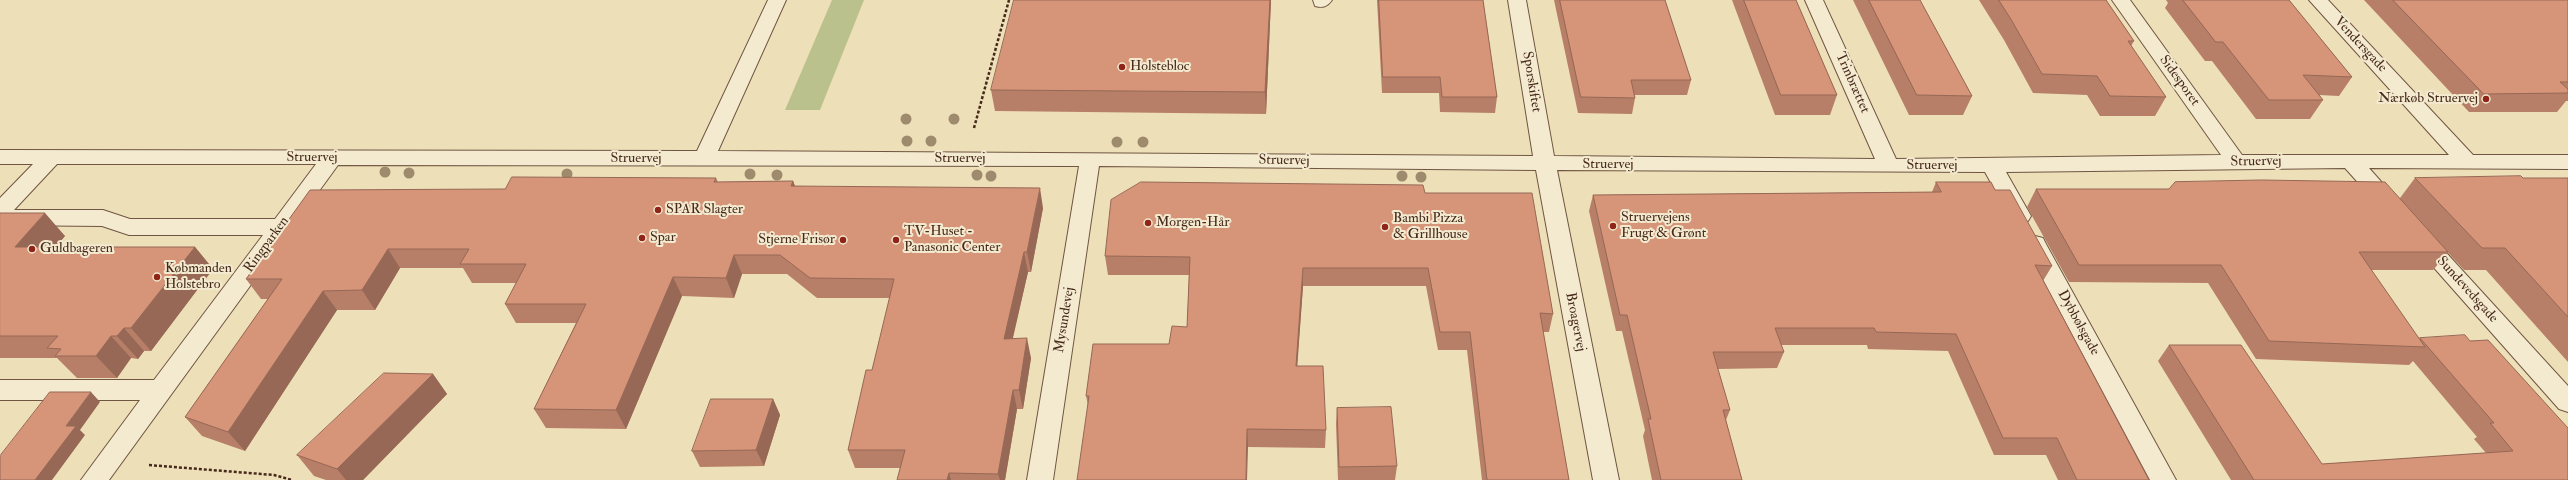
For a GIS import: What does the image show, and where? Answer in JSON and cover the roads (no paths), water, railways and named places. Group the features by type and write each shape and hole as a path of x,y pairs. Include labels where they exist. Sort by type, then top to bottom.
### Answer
{"street":[{"path":"704,159 777,0"},
{"name":"Sporskiftet","path":"1517,0 1545,164"},
{"name":"Trinbrættet","path":"1814,0 1889,166"},
{"name":"Sidesporet","path":"2121,0 2237,162"},
{"name":"Vendersgade","path":"2318,0 2467,161"},
{"name":"Struervej","path":"0,157 331,159 1090,159 1889,166 2350,161 2568,162"},
{"path":"0,211 52,157"},
{"name":"Ringparken","path":"100,471 331,159"},
{"name":"Mysundevej","path":"1040,480 1090,159"},
{"name":"Sundevedsgade","path":"2350,161 2568,402"},
{"name":"Broagervej","path":"1545,164 1606,480"},
{"name":"Dybbølsgade","path":"1992,166 2163,480"},
{"path":"0,217 103,218 128,227 281,227"},
{"path":"0,390 161,390"}],"place":[{"name":"Holstebloc","path":"1122,67"},
{"name":"Nærkøb Struervej","path":"2486,99"},
{"name":"SPAR Slagter","path":"658,210"},
{"name":"Morgen-Hår","path":"1148,223"},
{"name":"Struervejens Frugt & Grønt","path":"1613,226"},
{"name":"Bambi Pizza & Grillhouse","path":"1385,227"},
{"name":"Spar","path":"642,238"},
{"name":"Stjerne Frisør","path":"843,240"},
{"name":"TV-Huset - Panasonic Center","path":"896,240"},
{"name":"Guldbageren","path":"32,249"},
{"name":"Købmanden Holstebro","path":"157,277"}]}
